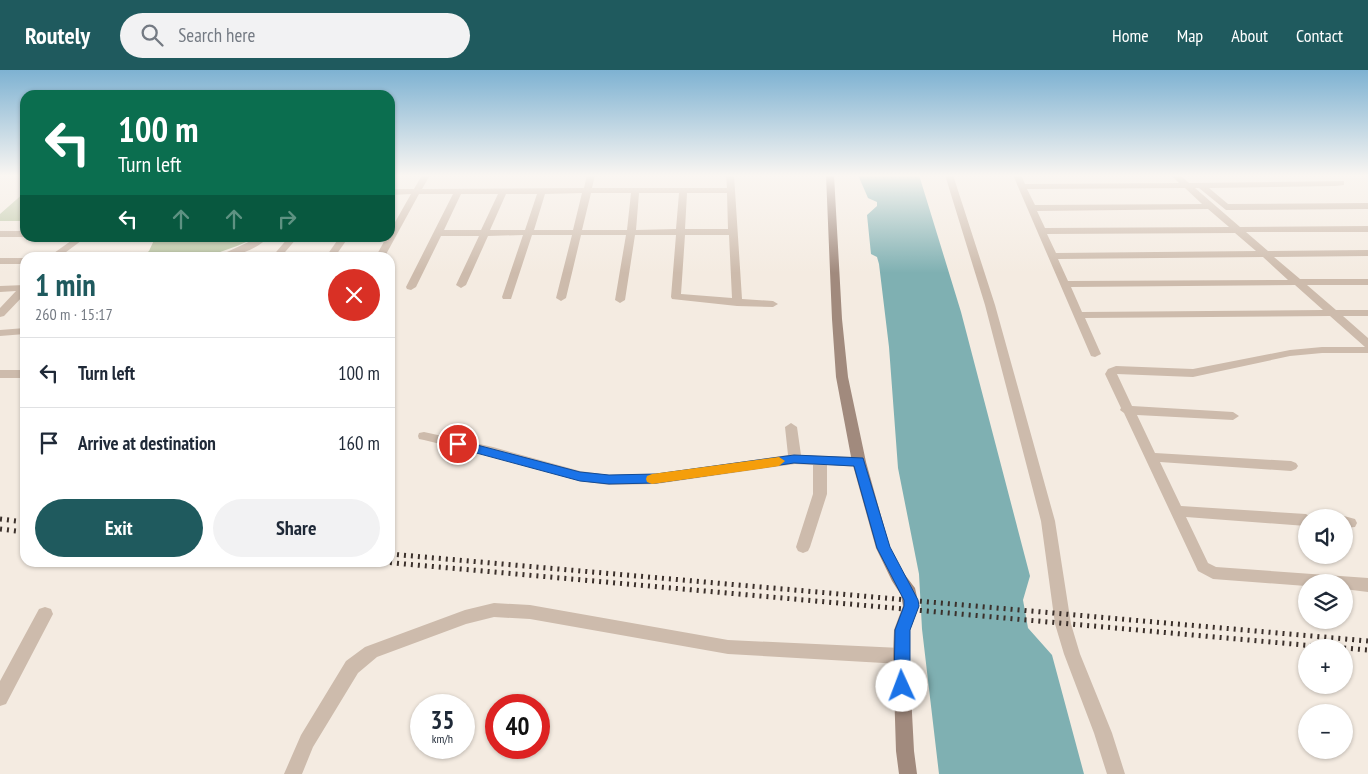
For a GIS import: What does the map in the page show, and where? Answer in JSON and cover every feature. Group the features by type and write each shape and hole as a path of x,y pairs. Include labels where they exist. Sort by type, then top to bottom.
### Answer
{"street":[{"path":"395,229 407,208"},
{"path":"411,287 451,208"},
{"path":"461,285 496,208"},
{"path":"508,297 537,208"},
{"path":"561,298 583,208"},
{"path":"620,300 633,208"},
{"path":"682,208 676,298 773,304"},
{"path":"732,208 737,303"},
{"path":"832,208 839,352 859,462 883,548 911,600 912,606 902,630 901,656 905,751 908,774"},
{"path":"959,208 990,305 1046,512 1053,548 1063,624 1116,774"},
{"path":"1044,208 1031,208 1095,354"},
{"path":"1214,208 1368,344"},
{"path":"1041,231 1368,229"},
{"path":"439,233 733,232"},
{"path":"0,234 20,234"},
{"path":"60,252 74,242"},
{"path":"234,252 255,242"},
{"path":"280,252 289,242"},
{"path":"1052,256 1368,254"},
{"path":"0,261 20,261"},
{"path":"1064,284 1368,282"},
{"path":"0,289 20,288"},
{"path":"0,314 20,293"},
{"path":"1078,315 1368,313"},
{"path":"0,333 20,331"},
{"path":"1298,579 1210,572 1200,563 1126,410 1111,374 1116,370 1193,373 1290,353 1322,350 1368,350"},
{"path":"0,374 20,374"},
{"path":"1126,410 1233,416"},
{"path":"791,427 794,459"},
{"path":"424,436 493,452 580,476 609,480 656,479 794,459 859,462"},
{"path":"1149,457 1291,466"},
{"path":"802,547 820,494 820,460"},
{"path":"1176,511 1298,519"},
{"path":"1353,584 1368,585"},
{"path":"293,774 307,741 352,667 379,648 465,617 494,610 530,612 728,647 901,656"},
{"path":"0,698 45,614"}],"green space":[{"path":"7,208 20,208 20,221 0,221 0,214"},
{"path":"153,242 246,242 220,252 148,252"}],"water":[{"path":"875,208 929,208 961,312 1030,576 1023,600 1028,628 1052,655 1084,774 939,774 922,629 919,574 898,468 889,347 879,264 877,257 871,254 867,215"}],"railway":[{"path":"0,519 20,521"},
{"path":"0,529 20,531"},
{"path":"395,554 1368,641"},
{"path":"395,563 1298,644"},
{"path":"1353,649 1368,650"}],"slow traffic":[{"path":"652,479 779,461"}],"route":[{"path":"458,444 580,476 609,480 656,479 794,459 859,462 883,548 911,600 912,606 902,630 902,686"}]}
